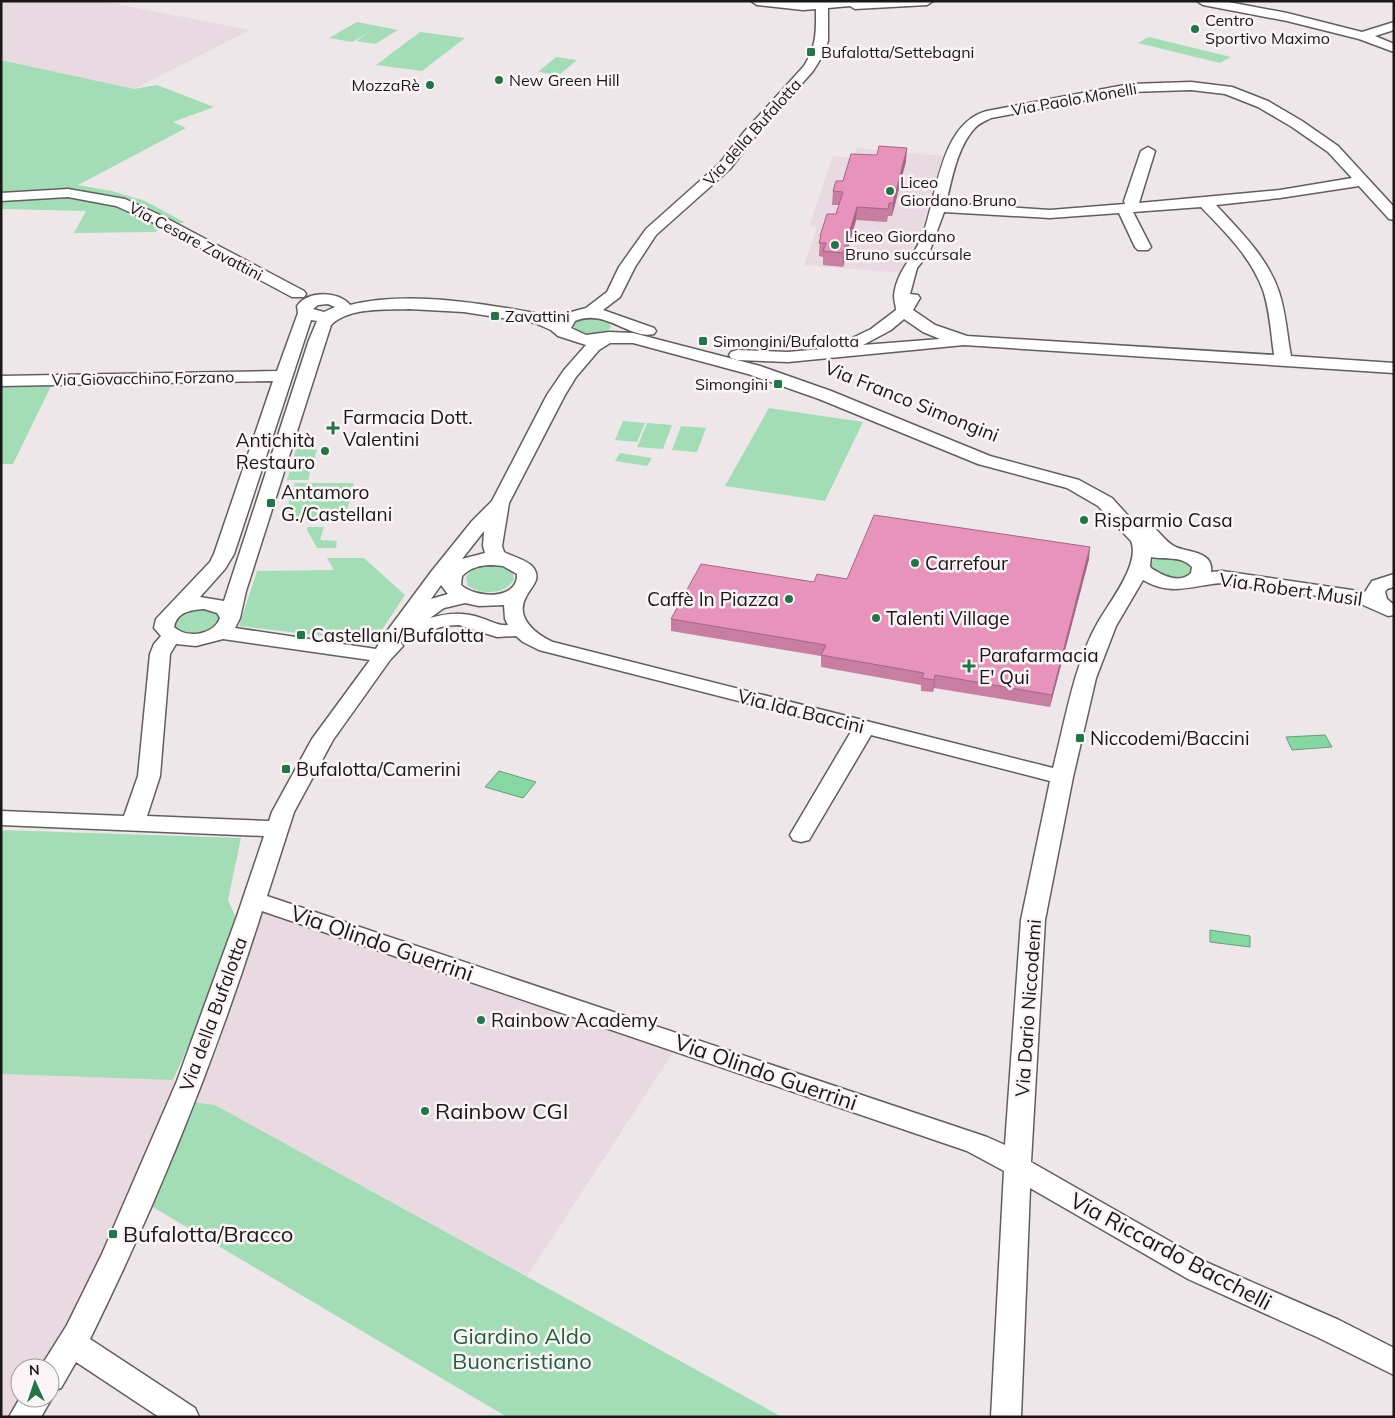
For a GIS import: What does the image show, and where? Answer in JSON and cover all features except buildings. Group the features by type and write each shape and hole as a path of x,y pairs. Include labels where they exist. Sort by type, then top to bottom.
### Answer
{"street":[{"path":"759,2 798,6 822,3 927,1"},
{"path":"1203,1 1262,11 1366,35 1394,48"},
{"path":"1227,1 1275,10 1394,43"},
{"path":"759,2 809,16 822,24 836,11 865,3"},
{"name":"Via della Bufalotta","path":"570,374 577,354 570,336 562,328 563,323 583,314 614,294 627,267 651,232 718,173 809,68 821,44 822,3"},
{"path":"1366,35 1394,26"},
{"name":"Via Paolo Monelli","path":"906,310 911,301 919,272 918,262 952,155 974,120 987,115 1108,91 1140,87 1205,87 1226,90 1253,99 1297,124 1333,150 1394,216"},
{"path":"1143,247 1129,208 1148,151"},
{"path":"937,207 1039,214 1205,202 1280,194 1361,181"},
{"name":"Via Cesare Zavattini","path":"1,197 68,193 120,202 135,208 303,305"},
{"path":"1205,202 1256,262 1269,287 1275,306 1283,360"},
{"name":"Via della Bufalotta","path":"417,605 451,578 458,569 473,561 494,510 556,395 570,374 592,348 620,331 622,326 617,319 614,294"},
{"path":"383,656 224,624 197,639 184,639 173,636 166,630 164,623 170,614 178,608 223,558 284,376 303,305 319,317 333,307 452,302 558,315 583,314"},
{"path":"333,307 452,307 500,312 537,319 555,326 570,336"},
{"path":"224,624 317,340 333,307"},
{"path":"821,354 870,337 906,310 914,319 936,332 968,341"},
{"name":"Via Franco Simongini","path":"583,314 617,319 689,348 796,384 984,460 1067,482 1085,489 1111,506 1140,539 1144,546 1141,562"},
{"name":"Via Franco Simongini","path":"570,336 591,340 633,338 737,354 767,366 794,369 991,456 1067,476 1096,486 1121,503 1155,541 1168,550"},
{"path":"737,354 779,358 968,341 1394,368"},
{"path":"689,348 752,366 767,366"},
{"path":"794,369 900,348"},
{"name":"Via Giovacchino Forzano","path":"1,381 284,376"},
{"name":"Via della Bufalotta","path":"60,1363 72,1343 134,1214 186,1090 212,1024 276,828 291,795 319,745 383,656 430,606 444,600 464,597 477,600 493,600 516,593 525,584 527,576 523,569 497,555 492,544 494,528 500,515 494,510"},
{"name":"Via della Bufalotta","path":"383,656 389,642 460,548 494,510"},
{"path":"1171,583 1152,578 1142,571 1141,562 1150,553 1168,550 1186,554 1197,570"},
{"path":"473,561 493,559 508,561"},
{"name":"Via Dario Niccodemi","path":"1006,1417 1018,1167 1033,920 1062,777 1086,678 1106,626 1134,579 1141,562"},
{"name":"Via Dario Niccodemi","path":"1114,611 1131,597 1146,589 1171,583 1181,584 1197,570"},
{"name":"Via Robert Musil","path":"1197,570 1227,571 1348,587 1366,588 1387,583"},
{"name":"Via Robert Musil","path":"1197,570 1225,577 1356,595 1389,610"},
{"path":"451,578 450,582 454,590 464,597"},
{"path":"1387,583 1375,590 1375,596 1389,610"},
{"path":"402,637 428,624 454,619 470,621 500,632 519,629 513,609 516,593"},
{"path":"178,608 193,604 211,604 225,610 224,624"},
{"name":"Via Ida Baccini","path":"519,629 540,644 1062,777"},
{"path":"133,824 149,776 160,654 163,646 173,636"},
{"path":"802,834 865,727"},
{"path":"1,818 276,828"},
{"name":"Via Olindo Guerrini","path":"254,900 949,1135 992,1151 1018,1167"},
{"name":"Via Riccardo Bacchelli","path":"1018,1167 1134,1236 1192,1267 1225,1284 1329,1329 1394,1362"},
{"name":"Via Riccardo Bacchelli","path":"1329,1329 1394,1349"},
{"path":"72,1343 184,1417"}],"shaded area":[{"path":"1,1 101,1 250,30 134,89 1,60"},
{"path":"856,148 944,156 921,235 913,246 903,273 804,265 817,227 809,226 833,156 854,158"},
{"path":"1325,735 1332,747 1292,750 1286,737"},
{"path":"499,771 536,782 523,798 485,787"},
{"path":"256,906 678,1045 527,1276 215,1105 186,1100"},
{"path":"1210,930 1250,936 1250,947 1210,942"},
{"path":"1,1074 182,1080 127,1212 54,1358 10,1358 10,1408 17,1408 15,1417 1,1417"}],"green space":[{"path":"357,22 398,30 375,44 356,41 373,30 352,42 329,38"},
{"path":"420,32 465,38 422,71 376,65"},
{"path":"1149,37 1231,57 1220,63 1138,43"},
{"path":"556,57 577,60 559,75 538,72"},
{"path":"1,60 134,89 157,85 214,107 173,122 186,128 78,185 112,191 145,201 184,222 155,232 74,233 86,211 1,209"},
{"path":"601,318 609,322 611,327 608,331 594,335 583,334 574,330 574,324 579,320"},
{"path":"1,386 51,386 13,464 1,464"},
{"path":"769,408 863,422 825,501 725,486"},
{"path":"623,421 645,423 637,442 615,440"},
{"path":"647,423 672,425 663,449 637,447"},
{"path":"681,426 706,428 697,452 672,450"},
{"path":"296,449 317,449 308,480 287,480"},
{"path":"620,453 652,458 647,466 615,461"},
{"path":"295,483 354,483 347,511 330,511 327,520 283,520"},
{"path":"308,527 324,527 320,540 337,541 336,548 317,548 307,530"},
{"path":"1157,557 1175,557 1189,564 1191,570 1183,578 1167,577 1151,569 1151,562"},
{"path":"327,558 364,558 405,595 374,642 239,626 257,571 334,570"},
{"path":"487,565 501,566 512,571 514,579 505,588 493,592 480,591 468,586 466,578 469,572"},
{"path":"196,607 216,610 222,618 211,629 202,634 176,632 171,621 173,617"},
{"path":"1,830 241,838 228,900 236,918 204,1010 173,1080 1,1074"},
{"name":"Giardino Aldo Buoncristiano","path":"194,1102 215,1105 782,1417 507,1417 151,1206"}],"place":[{"name":"Centro Sportivo Maximo","path":"1195,29"},
{"name":"Bufalotta/Settebagni","path":"811,52"},
{"name":"New Green Hill","path":"499,80"},
{"name":"MozzaRè","path":"430,85"},
{"name":"Liceo Giordano Bruno","path":"890,191"},
{"name":"Liceo Giordano Bruno succursale","path":"835,245"},
{"name":"Zavattini","path":"495,316"},
{"name":"Simongini/Bufalotta","path":"703,341"},
{"name":"Simongini","path":"778,384"},
{"name":"Farmacia Dott. Valentini","path":"333,428"},
{"name":"Antichità Restauro","path":"325,451"},
{"name":"Antamoro G./Castellani","path":"271,503"},
{"name":"Risparmio Casa","path":"1084,520"},
{"name":"Carrefour","path":"915,563"},
{"name":"Caffè In Piazza","path":"789,599"},
{"name":"Talenti Village","path":"876,618"},
{"name":"Castellani/Bufalotta","path":"301,635"},
{"name":"Parafarmacia E' Qui","path":"969,666"},
{"name":"Niccodemi/Baccini","path":"1080,738"},
{"name":"Bufalotta/Camerini","path":"286,769"},
{"name":"Rainbow Academy","path":"481,1020"},
{"name":"Rainbow CGI","path":"425,1111"},
{"name":"Bufalotta/Bracco","path":"113,1234"}]}
